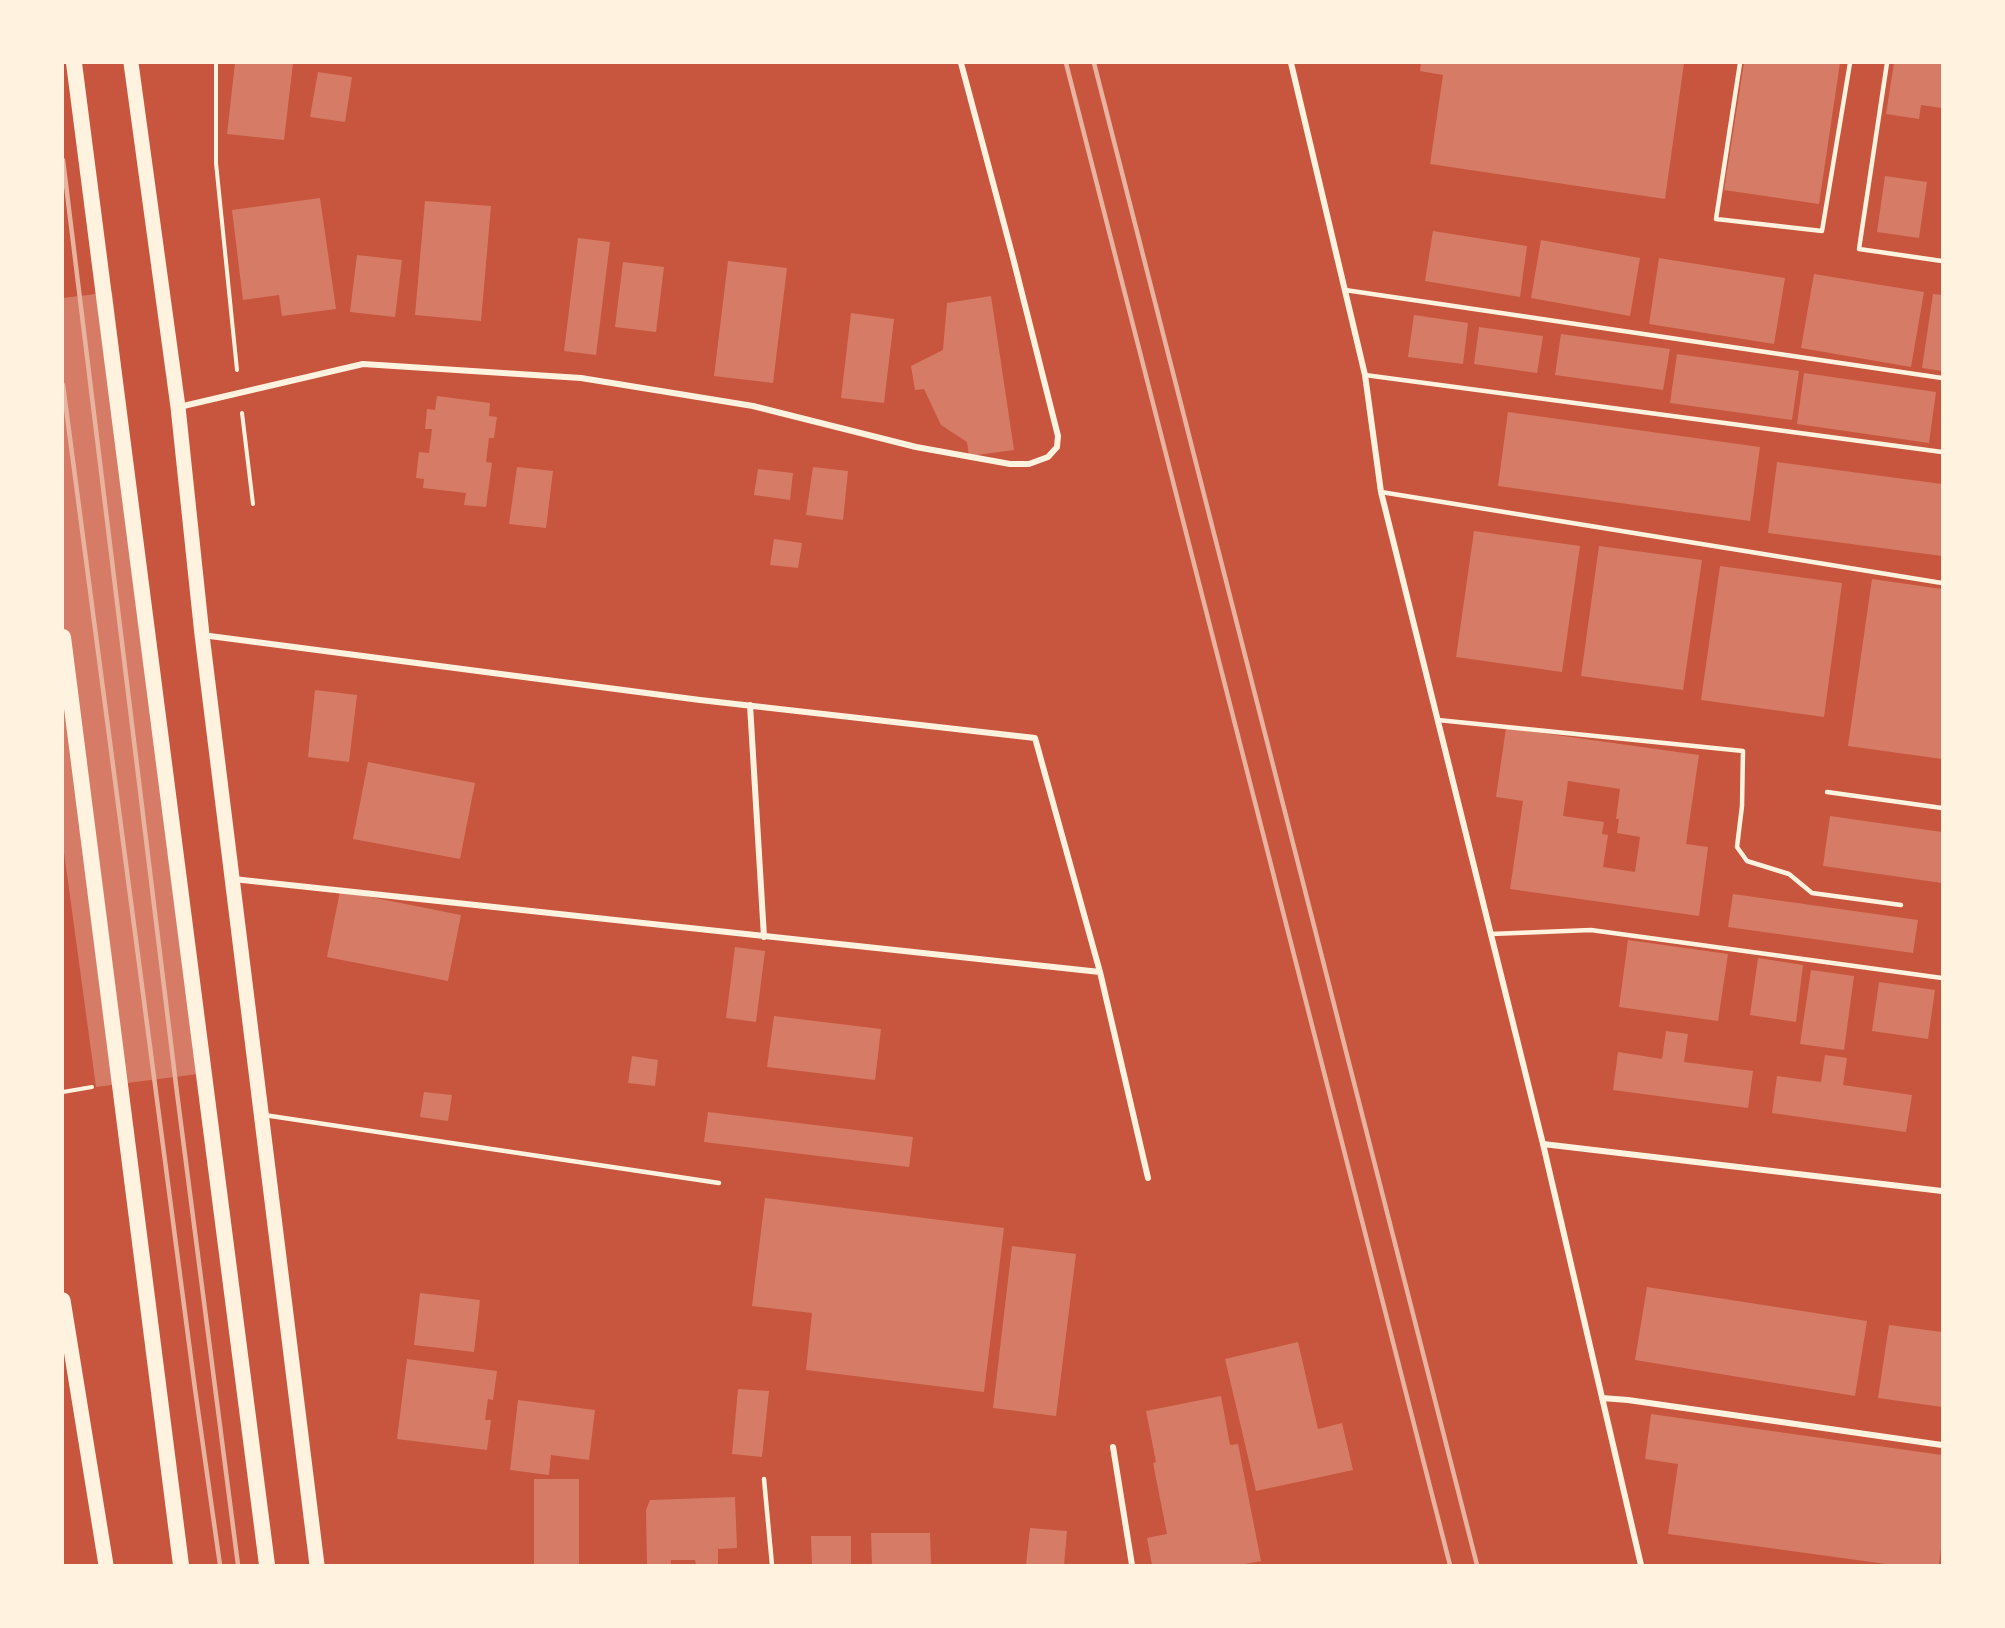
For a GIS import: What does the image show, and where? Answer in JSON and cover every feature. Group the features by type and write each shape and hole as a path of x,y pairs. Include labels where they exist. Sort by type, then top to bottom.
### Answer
{"highway":[{"path":"74,63 267,1565"},
{"path":"63,637 181,1565"}],"main road":[{"path":"131,63 178,407 202,635 317,1565"},
{"path":"63,1300 106,1565"}],"street":[{"path":"178,407 363,364 581,378 753,406 916,447 1010,464 1029,464 1048,457 1057,447 1058,436 961,63"},
{"path":"1291,63 1365,375 1381,492 1543,1144 1641,1565"},
{"path":"202,635 750,705 1035,738 1100,972 1148,1178"},
{"path":"750,705 764,937"},
{"path":"232,879 1100,972"},
{"path":"1543,1144 1942,1191"},
{"path":"1602,1398 1942,1445"},
{"path":"1113,1447 1132,1565"}],"lane":[{"path":"1740,63 1716,219 1822,231 1850,63"},
{"path":"1887,63 1859,249 1942,261"},
{"path":"1345,290 1942,378"},
{"path":"1365,375 1942,452"},
{"path":"1381,492 1942,584"},
{"path":"1438,720 1743,751 1742,806 1737,847 1747,861 1789,874 1812,893 1901,905"},
{"path":"1827,792 1942,808"},
{"path":"1491,934 1591,930 1942,978"},
{"path":"261,1115 718,1183"},
{"path":"764,1479 772,1565"}],"path":[{"path":"216,63 216,163 238,376"},
{"path":"241,409 253,504"},
{"path":"63,1092 96,1087"}],"building":[{"path":"235,63 293,63 284,140 227,134"},
{"path":"1421,63 1684,63 1665,199 1430,164 1443,75 1420,71"},
{"path":"1744,63 1840,63 1819,204 1724,190"},
{"path":"1894,63 1942,63 1942,108 1921,105 1919,119 1886,114"},
{"path":"318,72 352,77 345,122 310,117"},
{"path":"1885,176 1927,182 1919,238 1877,232"},
{"path":"320,198 336,309 282,316 279,295 243,300 232,210"},
{"path":"425,201 491,206 481,321 415,315"},
{"path":"1433,231 1527,246 1520,297 1425,281"},
{"path":"578,238 610,242 596,355 564,351"},
{"path":"1541,240 1640,258 1630,316 1531,298"},
{"path":"357,255 402,260 395,317 350,312"},
{"path":"1659,258 1785,278 1774,344 1649,324"},
{"path":"728,261 787,268 773,383 714,376"},
{"path":"623,262 664,267 656,332 615,327"},
{"path":"1814,274 1924,292 1911,367 1801,348"},
{"path":"112,292 206,1073 96,1087 63,845 63,298"},
{"path":"1933,294 1942,295 1942,371 1922,368"},
{"path":"991,296 1014,450 969,456 967,442 941,425 924,389 915,390 911,366 943,350 947,303"},
{"path":"851,313 894,319 884,403 841,398"},
{"path":"1414,315 1468,323 1463,364 1408,357"},
{"path":"1479,327 1543,336 1537,373 1474,364"},
{"path":"1561,334 1670,349 1663,390 1555,375"},
{"path":"1677,354 1799,371 1792,420 1670,403"},
{"path":"1804,373 1936,392 1929,443 1797,424"},
{"path":"437,396 490,403 489,416 497,417 494,438 489,438 486,462 492,463 486,507 464,505 466,493 423,488 424,479 416,478 419,452 429,453 432,429 425,429 427,409 435,410"},
{"path":"1508,412 1760,447 1750,521 1498,486"},
{"path":"1777,462 1942,484 1942,556 1768,533"},
{"path":"517,467 553,471 546,528 509,524"},
{"path":"813,467 848,471 843,520 806,515"},
{"path":"758,469 793,473 790,500 754,495"},
{"path":"1474,531 1580,546 1562,672 1456,657"},
{"path":"774,539 802,543 798,568 770,565"},
{"path":"1599,546 1702,560 1683,690 1581,676"},
{"path":"1720,566 1842,583 1824,717 1701,700"},
{"path":"1872,579 1942,589 1942,759 1848,746"},
{"path":"315,690 357,695 349,762 308,757"},
{"path":"1506,728 1699,755 1686,844 1708,847 1699,916 1510,889 1523,801 1496,797","holes":["1568,781 1620,789 1616,819 1619,819 1617,833 1640,837 1635,872 1603,867 1608,835 1602,834 1604,822 1563,816"]},
{"path":"368,762 475,783 460,859 353,839"},
{"path":"1830,816 1942,832 1942,883 1823,866"},
{"path":"340,891 461,915 448,981 327,957"},
{"path":"1733,894 1918,920 1913,953 1728,927"},
{"path":"1628,940 1728,954 1718,1021 1619,1007"},
{"path":"735,947 765,951 756,1022 726,1018"},
{"path":"1758,958 1803,965 1796,1022 1750,1015"},
{"path":"1811,970 1854,976 1844,1050 1800,1044"},
{"path":"1879,982 1935,990 1928,1039 1872,1031"},
{"path":"774,1016 881,1029 875,1080 767,1067"},
{"path":"1666,1031 1688,1034 1684,1062 1753,1071 1748,1108 1613,1090 1618,1052 1662,1059"},
{"path":"1825,1055 1847,1058 1843,1085 1912,1095 1906,1132 1772,1113 1777,1076 1821,1082"},
{"path":"632,1056 658,1060 655,1086 628,1083"},
{"path":"424,1092 452,1095 448,1121 420,1117"},
{"path":"708,1112 913,1137 909,1167 704,1142"},
{"path":"765,1198 1004,1228 984,1392 806,1370 812,1313 752,1306"},
{"path":"1012,1246 1076,1254 1056,1416 993,1408"},
{"path":"1647,1287 1867,1321 1855,1396 1635,1360"},
{"path":"420,1293 480,1300 474,1352 414,1345"},
{"path":"1889,1325 1942,1332 1942,1407 1878,1398"},
{"path":"1298,1342 1318,1429 1342,1423 1353,1470 1256,1491 1225,1359"},
{"path":"407,1359 497,1371 493,1400 488,1399 485,1420 491,1420 487,1450 397,1439"},
{"path":"738,1389 769,1391 762,1457 732,1454"},
{"path":"1221,1396 1230,1445 1238,1444 1261,1561 1240,1565 1152,1565 1147,1538 1167,1534 1153,1463 1156,1462 1146,1411"},
{"path":"518,1400 595,1410 589,1460 551,1455 549,1475 510,1470"},
{"path":"1651,1414 1942,1455 1942,1541 1939,1565 1893,1565 1668,1534 1678,1464 1645,1459"},
{"path":"534,1479 579,1479 579,1565 534,1565"},
{"path":"735,1497 737,1548 718,1549 718,1565 696,1565 695,1560 671,1560 671,1565 647,1565 646,1510 650,1500"},
{"path":"1030,1528 1067,1531 1064,1565 1026,1565"},
{"path":"871,1533 930,1533 931,1565 872,1565"},
{"path":"811,1536 851,1536 851,1565 812,1565"}],"railway":[{"path":"1066,63 1450,1565"},
{"path":"1094,63 1477,1565"},
{"path":"63,160 177,1093 238,1565"},
{"path":"63,385 220,1565"}]}
